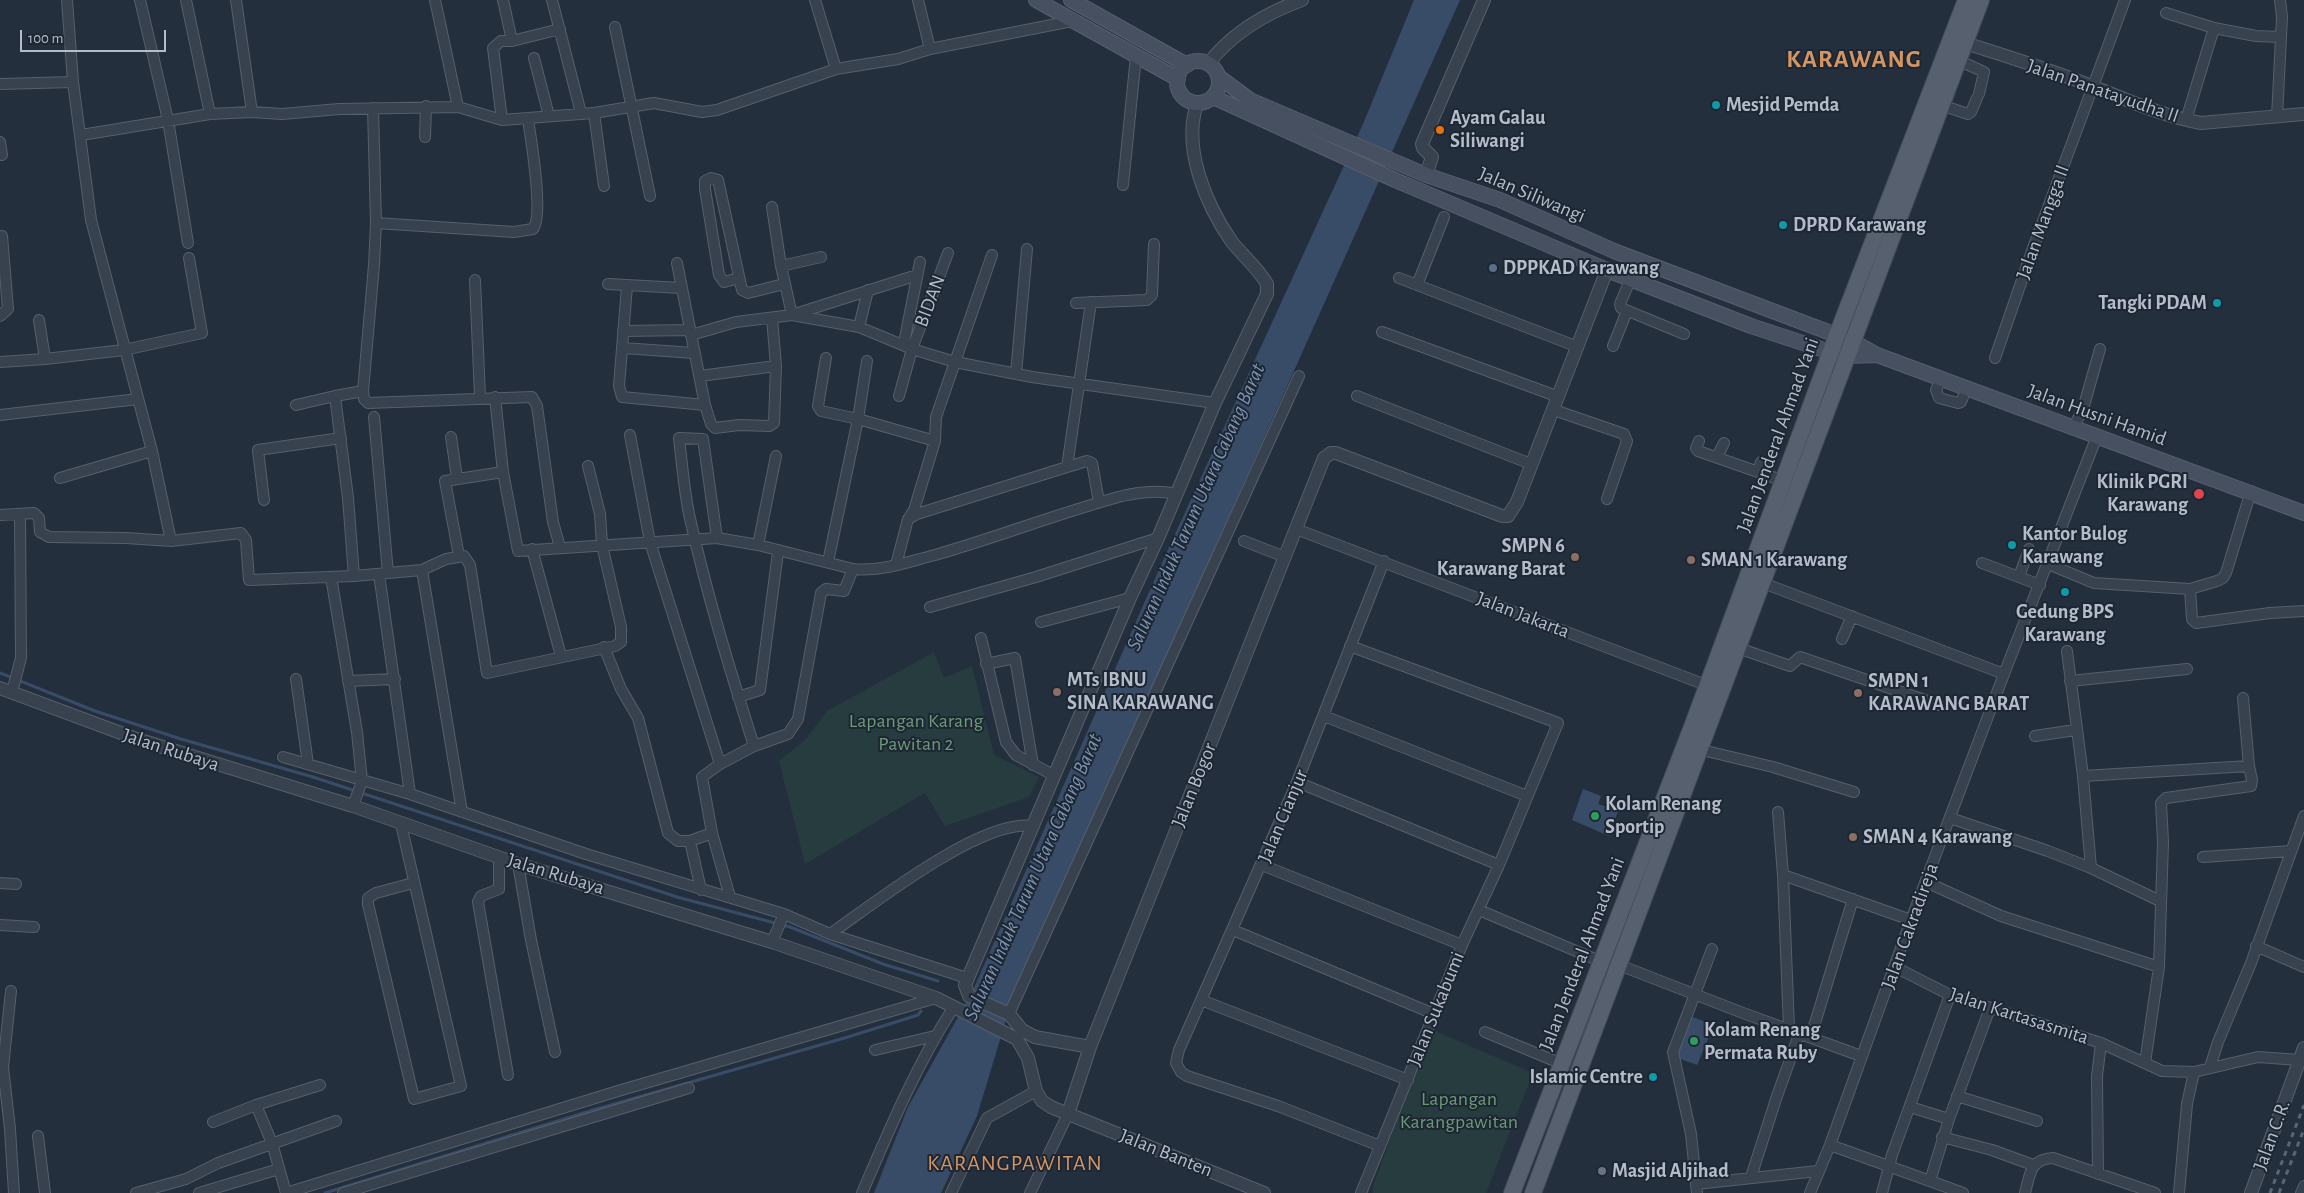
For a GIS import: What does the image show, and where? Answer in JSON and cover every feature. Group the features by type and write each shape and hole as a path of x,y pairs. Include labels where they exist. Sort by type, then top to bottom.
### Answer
{"main road":[{"path":"1036,0 1178,79"},
{"path":"1070,0 1187,65"},
{"name":"Jalan Jenderal Ahmad Yani","path":"1923,133 1941,105 1966,0"},
{"name":"Jalan Jenderal Ahmad Yani","path":"1533,1193 1692,771 1715,688 1784,481 1842,346 1923,133 1950,68 1964,43 1981,0"},
{"path":"1199,61 1208,64 1219,77 1218,90 1206,102 1198,104 1182,96 1178,88 1178,79 1181,71 1187,65 1199,61"},
{"name":"Jalan Siliwangi","path":"1219,77 1250,100 1426,175 1500,200 1614,251 1720,292 1842,346"},
{"name":"Jalan Siliwangi","path":"1213,97 1395,180 1608,270 1715,311 1842,346"},
{"path":"1492,220 1500,200"},
{"path":"1715,311 1720,292"},
{"name":"Jalan Jenderal Ahmad Yani","path":"1512,1193 1602,962 1715,688 1738,648 1763,584 1842,346"},
{"name":"Jalan Husni Hamid","path":"1842,346 1877,355 2304,512"}],"street":[{"path":"68,0 73,82 91,220 152,451 171,541"},
{"path":"140,0 168,120 188,243"},
{"path":"186,0 210,114"},
{"path":"236,0 252,112"},
{"path":"435,0 458,107"},
{"path":"503,0 512,41"},
{"path":"552,0 581,114"},
{"path":"815,0 836,70"},
{"path":"918,0 930,49"},
{"path":"1208,64 1226,44 1246,28 1274,11 1302,0"},
{"path":"1426,175 1432,157 1423,148 1422,144 1484,0"},
{"name":"Jalan Mangga II","path":"1996,358 2033,248 2126,0"},
{"path":"2278,117 2281,37 2280,0"},
{"path":"2166,12 2214,28 2256,36 2281,37"},
{"path":"81,136 210,114 252,112 282,114 373,108 458,107 502,120 594,113 654,104 702,112 717,110 836,70 898,59 930,49 1072,21"},
{"path":"615,27 650,196"},
{"path":"2186,120 2214,28"},
{"path":"502,120 493,48 501,41 535,37 560,29"},
{"name":"Jalan Panatayudha II","path":"1964,43 2093,87 2152,111 2186,120 2201,123 2304,114"},
{"path":"1123,185 1136,56"},
{"path":"534,58 550,116"},
{"path":"1941,105 1968,114 1971,112 1978,96 1984,71 1950,68"},
{"path":"0,84 73,82"},
{"path":"1090,1047 1035,1037 1022,1030 1009,1014 969,996 965,985 1007,890 1053,775 1158,538 1215,403 1250,332 1268,287 1265,280 1232,241 1214,212 1203,186 1195,160 1193,125 1198,104"},
{"path":"425,137 426,106"},
{"path":"373,108 376,223 373,284 363,391 364,399 368,403 480,397 532,397 536,401 553,522 560,547"},
{"path":"594,113 604,186"},
{"path":"376,223 514,232 533,229 537,222 537,196 528,119"},
{"path":"0,142 2,155"},
{"path":"739,278 724,282 719,275 705,189 705,181 711,178 718,180 742,290 748,293 784,284"},
{"path":"772,207 784,284 792,315"},
{"path":"1417,285 1444,217"},
{"path":"0,316 8,309 2,236"},
{"path":"1076,303 1147,300 1152,295 1154,244"},
{"path":"1016,374 1027,249"},
{"name":"BIDAN","path":"908,346 948,253"},
{"path":"896,565 908,519 914,510 935,441 936,417 992,255"},
{"path":"781,266 821,257"},
{"path":"0,362 124,350 202,334 189,258"},
{"path":"899,396 920,262"},
{"path":"676,263 705,405 711,424 716,428 739,424 772,425 774,423 776,366 772,318"},
{"path":"1357,396 1532,464 1608,270"},
{"path":"623,331 690,332 736,322 792,315 917,275"},
{"path":"1399,278 1578,347"},
{"path":"1632,278 1620,308 1684,334"},
{"path":"475,280 480,397"},
{"path":"608,284 680,288"},
{"path":"626,286 619,386 622,397 705,405"},
{"path":"860,327 868,290"},
{"path":"1067,467 1091,302"},
{"path":"1613,346 1627,311"},
{"path":"792,315 860,327 955,362 1078,384 1215,403"},
{"path":"39,320 45,359"},
{"path":"1382,332 1559,397"},
{"path":"623,348 694,353"},
{"path":"2073,428 2083,408 2100,349"},
{"path":"826,358 819,409 821,411 858,419 935,441"},
{"path":"828,562 858,419 867,361"},
{"path":"700,376 776,366"},
{"path":"1009,1014 1299,376"},
{"path":"1941,379 1936,390 1939,398 1958,403 1961,402 1963,396"},
{"path":"296,405 363,391"},
{"path":"335,396 341,438 354,576"},
{"path":"495,397 504,472 518,551 717,538 758,545 778,552 852,569 867,570 896,565 978,543 1099,502 1146,491 1163,491 1177,494"},
{"path":"0,415 138,399"},
{"path":"1554,410 1624,434 1626,437 1627,441 1607,499"},
{"path":"374,417 384,574 410,794"},
{"path":"630,435 650,542 720,764"},
{"name":"Jalan Cakradireja","path":"1814,1192 1818,1171 1830,1145 1911,920 2096,436"},
{"path":"451,437 457,478"},
{"path":"264,500 258,450 341,438"},
{"path":"717,538 703,439 679,438 687,504 695,539 738,697 754,746"},
{"path":"1699,441 1696,448 1698,451 1717,458 1759,467 1784,481"},
{"path":"1717,458 1724,443"},
{"path":"60,478 152,451"},
{"name":"Jalan Bogor","path":"1068,1114 1090,1047 1324,458 1330,453 1336,453 1502,516 1508,516 1513,511 1532,464"},
{"path":"758,545 776,456"},
{"path":"908,519 917,514 1087,461 1092,463 1099,502"},
{"path":"0,515 34,513 39,518 40,532 49,537 126,538 171,541 240,534 246,540 249,580 331,578 422,570 446,558 464,556 470,565 487,674 561,656 615,646 621,642 622,635 602,545 600,514 588,466"},
{"path":"459,556 445,481 504,472"},
{"path":"2048,564 2094,583 2190,588 2209,584 2223,578 2251,491"},
{"path":"9,689 18,673 21,658 20,514"},
{"name":"Jalan Jakarta","path":"1296,529 1715,688"},
{"path":"930,607 1036,577 1158,538"},
{"path":"1244,541 1285,557"},
{"path":"2019,577 2029,548"},
{"path":"532,549 561,656"},
{"path":"738,697 760,690 778,552"},
{"name":"Jalan Cianjur","path":"1380,1146 1278,1106 1193,1078 1177,1068 1179,1050 1262,866 1281,816 1324,716 1384,561"},
{"path":"1982,563 2040,584"},
{"path":"730,897 712,833 702,777 720,764 754,746 788,734 795,726 798,719 821,593 826,590 844,591 852,569"},
{"path":"422,570 462,812"},
{"path":"331,578 357,732 361,783 354,803"},
{"path":"1763,584 2004,674"},
{"path":"2190,588 2192,620 2196,622 2304,611"},
{"path":"1041,622 1130,598"},
{"path":"1842,639 1852,616"},
{"path":"981,638 1006,742 1016,755 1033,766 1053,775"},
{"name":"Jalan Sukabumi","path":"1350,646 1558,723 1479,910 1462,945 1361,1193"},
{"path":"604,647 621,689 638,718 668,832 678,842 690,841 712,833"},
{"path":"1738,648 1790,666 1800,657 1939,705"},
{"path":"2067,651 2075,730 2083,776 2091,868"},
{"path":"986,664 1015,658 1033,766"},
{"path":"2070,680 2187,669"},
{"path":"296,679 308,764"},
{"path":"348,681 395,679"},
{"name":"Jalan Rubaya","path":"9,689 137,739 354,803 401,824 518,864 774,938 936,998 956,1010 1005,1031 1017,1039 1025,1051 1036,1092"},
{"path":"2145,1063 2159,968 2163,842 2161,803 2163,799 2249,787 2252,780 2243,698"},
{"path":"1324,716 1526,796"},
{"path":"2035,736 2075,730"},
{"path":"1698,749 1773,767 1854,792"},
{"path":"283,757 361,783 410,794 701,890 730,897 830,934 967,978"},
{"path":"2083,776 2249,766"},
{"path":"1297,782 1498,865"},
{"path":"1778,812 1783,875 1789,1028"},
{"path":"2210,1067 2304,816"},
{"path":"1950,818 2048,851 2091,868 2160,901"},
{"path":"401,824 461,1086 414,1099 368,904 368,898 376,893 413,883"},
{"path":"830,934 940,859 1001,829 1013,826 1032,826"},
{"path":"690,841 701,890"},
{"path":"2203,857 2291,851"},
{"path":"499,857 499,889 481,896 478,902 508,1075"},
{"path":"518,864 531,940 555,1052"},
{"path":"1262,866 1462,945"},
{"path":"1783,875 1911,920"},
{"path":"1926,882 2001,916 2159,968"},
{"path":"0,883 16,884"},
{"path":"1811,1036 1853,899"},
{"path":"1479,910 1602,962"},
{"path":"774,938 782,916"},
{"path":"0,925 34,927"},
{"path":"1233,930 1434,1014"},
{"path":"2256,946 2304,967"},
{"path":"1712,949 1673,1052 1691,1134 1697,1188 1751,1177 1818,1171"},
{"path":"1619,965 1861,1056"},
{"name":"Jalan Kartasasmita","path":"1895,967 1950,995 2101,1043 2162,1071 2194,1072 2258,1056 2302,1054"},
{"path":"11,992 3,1067 10,1128 14,1193"},
{"path":"1882,1193 1910,1106 1950,995"},
{"path":"256,1105 272,1143 286,1193 703,1065 936,998"},
{"path":"1201,1000 1408,1080"},
{"path":"1930,1181 1942,1137 1990,1008"},
{"path":"862,1193 886,1137 935,1036 956,1010"},
{"path":"1485,1032 1562,1064"},
{"path":"1751,1177 1800,1032"},
{"path":"875,1050 935,1036"},
{"path":"2098,1174 2098,1076 2101,1043"},
{"name":"Jalan C.R.","path":"2251,1193 2302,1054"},
{"path":"2179,1193 2187,1104 2194,1072"},
{"path":"213,1122 256,1105 320,1085"},
{"path":"343,1193 688,1088"},
{"path":"951,1193 987,1118 1036,1092 1042,1101 1051,1108 1068,1114 1030,1193"},
{"path":"1957,1096 2037,1121"},
{"path":"1910,1106 1949,1119"},
{"name":"Jalan Banten","path":"1068,1114 1264,1193"},
{"path":"136,1193 163,1190 218,1163 336,1121"},
{"path":"38,1136 45,1193"},
{"path":"1942,1137 1992,1150 2033,1165"},
{"path":"1830,1145 1963,1193"},
{"path":"2025,1193 2033,1165 2040,1160 2054,1158 2155,1193"},
{"path":"199,1193 279,1169"},
{"path":"2301,1193 2304,1186"}],"green space":[{"name":"Lapangan Karang Pawitan 2","path":"934,652 944,678 972,666 994,755 1039,777 1029,797 945,826 925,793 805,864 779,761 806,739 827,711"},
{"name":"Lapangan Karangpawitan","path":"1435,1031 1533,1073 1486,1193 1373,1193 1373,1186 1418,1062"}],"water":[{"name":"Saluran Induk Tarum Utara Cabang Barat","path":"1414,0 1460,0 1011,1003 977,1116 941,1193 874,1193 908,1107 973,990 1165,556 1363,124"},
{"name":"Kolam Renang Sportip","path":"1583,789 1601,796 1598,804 1618,811 1609,836 1572,820"},
{"name":"Kolam Renang Permata Ruby","path":"1690,1016 1714,1025 1697,1065 1675,1057"}],"waterway":[{"path":"0,673 95,711 181,739 313,777 677,897 790,927 883,964 938,981"},
{"path":"325,1193 590,1111 848,1037 918,1015 921,1011"}],"railway":[{"path":"2270,1193 2304,1105"},
{"path":"2279,1193 2304,1129"}],"place":[{"name":"Mesjid Pemda","path":"1716,105"},
{"name":"Ayam Galau Siliwangi","path":"1440,130"},
{"name":"DPRD Karawang","path":"1783,225"},
{"name":"DPPKAD Karawang","path":"1493,268"},
{"name":"Tangki PDAM","path":"2217,303"},
{"name":"Klinik PGRI Karawang","path":"2199,494"},
{"name":"Kantor Bulog Karawang","path":"2012,545"},
{"name":"SMPN 6 Karawang Barat","path":"1575,557"},
{"name":"SMAN 1 Karawang","path":"1691,560"},
{"name":"Gedung BPS Karawang","path":"2065,592"},
{"name":"MTs IBNU SINA KARAWANG","path":"1057,692"},
{"name":"SMPN 1 KARAWANG BARAT","path":"1858,693"},
{"name":"Kolam Renang Sportip","path":"1595,816"},
{"name":"SMAN 4 Karawang","path":"1853,837"},
{"name":"Kolam Renang Permata Ruby","path":"1694,1041"},
{"name":"Islamic Centre","path":"1653,1077"},
{"name":"Masjid Aljihad","path":"1602,1171"}],"district":[{"name":"KARAWANG","path":"1854,59"},
{"name":"KARANGPAWITAN","path":"1015,1163"}]}
